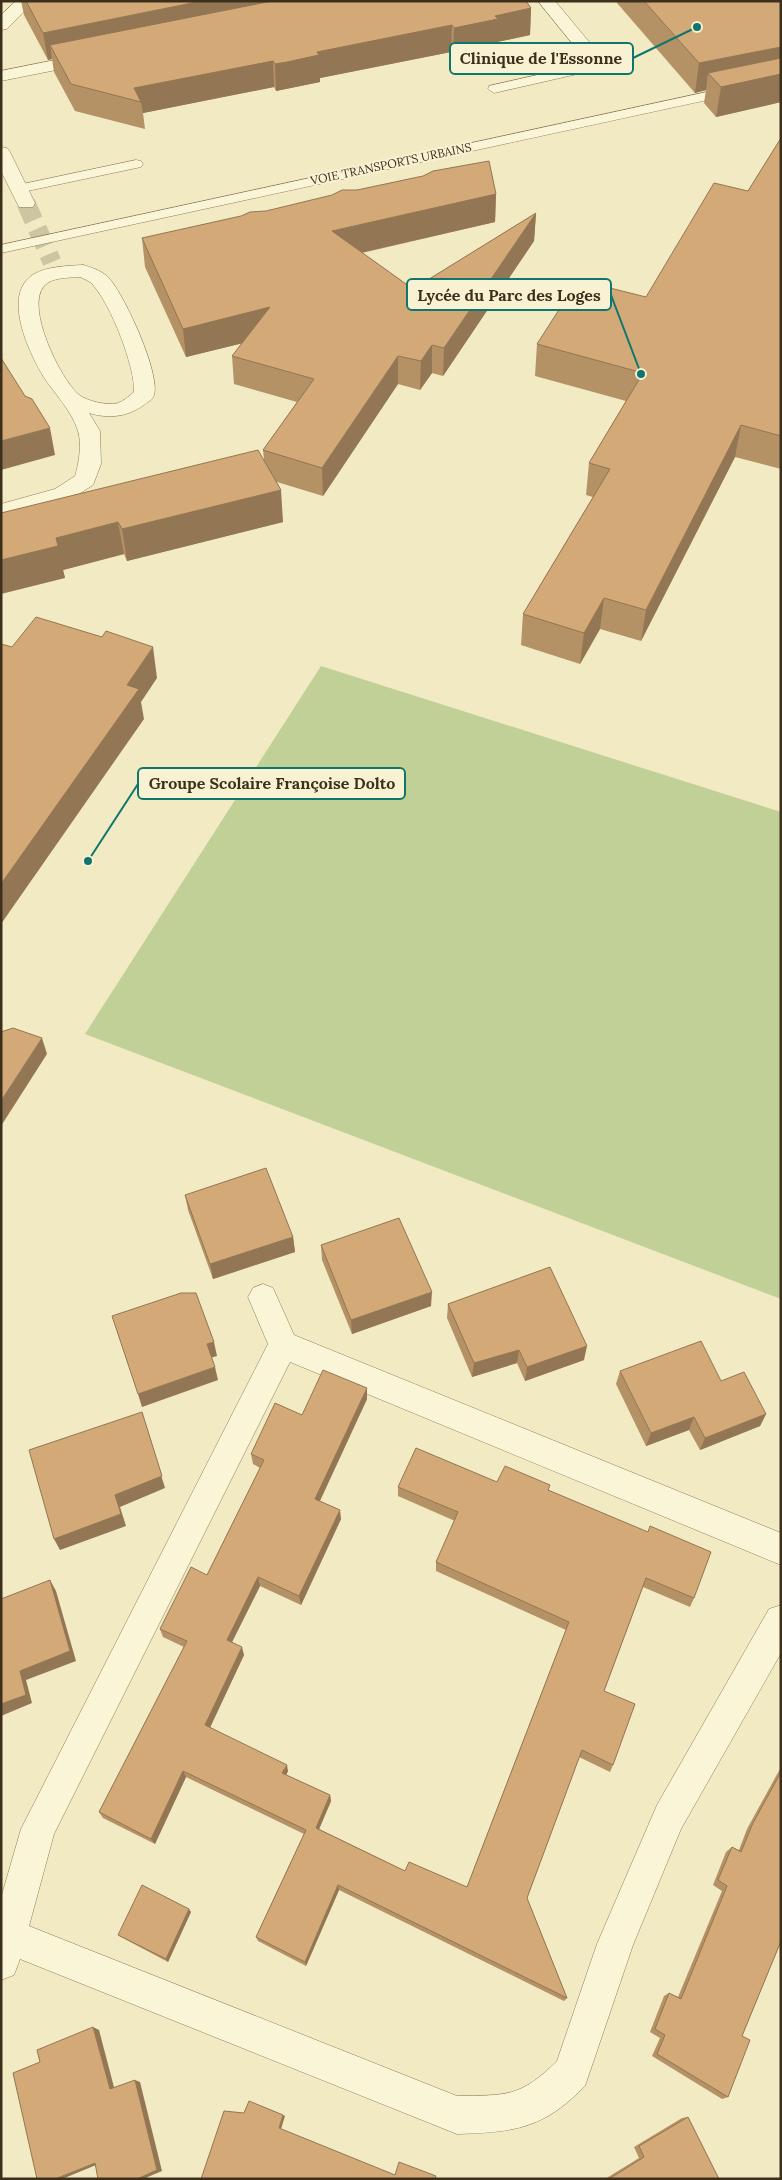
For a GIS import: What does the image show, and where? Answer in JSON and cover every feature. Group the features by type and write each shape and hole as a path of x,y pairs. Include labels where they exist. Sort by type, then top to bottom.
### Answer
{"street":[{"path":"1,24 26,1"},
{"path":"546,1 599,65"},
{"path":"1,76 107,54"},
{"path":"1,152 22,196"},
{"path":"1,510 63,494 85,480 90,464 89,431 40,352 27,299 34,284 54,267 83,271 100,280 126,325 145,378 144,395 89,431"},
{"path":"70,398 95,409 120,410"},
{"path":"263,1297 283,1345 781,1550"},
{"path":"283,1345 38,1829 5,1949 457,2115 501,2114 532,2106 556,2090 572,2073 615,1944 670,1817 781,1621"}],"lane":[{"path":"494,88 599,65"},
{"name":"VOIE TRANSPORTS URBAINS","path":"1,249 781,80"},
{"path":"22,196 136,164"}],"green space":[{"path":"321,666 781,812 781,1299 85,1034"}],"building":[{"path":"26,1 202,1 43,33"},
{"path":"272,1 526,1 531,8 495,16 498,19 454,28 452,25 317,52 319,55 287,62 275,64 273,61 134,88 141,102 71,84 50,45"},
{"path":"644,1 781,1 781,47 699,63"},
{"path":"781,58 781,74 721,87 708,73"},
{"path":"781,138 781,436 741,425 646,610 604,598 584,633 523,614 610,469 589,463 643,373 537,344 578,280 646,297 714,183 748,191"},
{"path":"489,161 496,194 332,231 413,289 536,213 444,348 432,345 421,361 398,356 322,468 263,450 314,379 232,356 270,307 183,329 142,238 241,216 250,212 266,211 332,195 342,190 357,190 423,176 433,171"},
{"path":"1,358 25,396 32,399 50,428 1,441"},
{"path":"258,450 281,490 122,529 118,522 56,538 58,546 1,560 1,513"},
{"path":"36,617 102,637 106,631 153,647 127,685 139,689 1,884 1,644 12,647"},
{"path":"13,1028 42,1038 1,1101 1,1032"},
{"path":"266,1168 293,1237 210,1264 185,1195"},
{"path":"399,1218 432,1292 351,1320 321,1245"},
{"path":"550,1267 587,1346 527,1367 519,1350 474,1363 448,1304"},
{"path":"181,1293 196,1293 214,1342 207,1344 215,1367 138,1394 112,1316"},
{"path":"701,1341 721,1381 744,1372 766,1414 705,1438 694,1417 651,1433 620,1371"},
{"path":"323,1370 367,1388 315,1499 340,1510 299,1596 258,1577 227,1640 242,1647 205,1725 287,1765 282,1773 330,1795 316,1828 405,1871 409,1862 467,1887 569,1622 436,1562 458,1512 398,1487 416,1448 497,1482 505,1466 550,1485 548,1490 648,1532 650,1526 711,1552 694,1598 646,1578 604,1691 635,1704 613,1765 582,1750 527,1898 567,1998 338,1885 305,1962 256,1937 306,1830 183,1771 151,1839 99,1812 187,1641 160,1629 191,1567 207,1575 264,1460 251,1454 275,1403 302,1415"},
{"path":"142,1412 162,1476 115,1495 121,1514 54,1539 29,1450"},
{"path":"50,1580 70,1651 20,1671 26,1695 1,1704 1,1599"},
{"path":"781,1772 781,1941 742,2036 750,2040 728,2097 657,2054 665,2035 655,2029 669,1993 681,1999 727,1886 718,1880 732,1847 741,1852 753,1823"},
{"path":"142,1885 189,1909 166,1959 118,1935"},
{"path":"93,2027 110,2089 135,2080 157,2170 137,2179 98,2179 95,2163 55,2179 37,2179 13,2073 40,2062 37,2050"},
{"path":"249,2101 283,2115 279,2128 395,2175 399,2162 436,2176 435,2179 201,2179 224,2111 244,2113"},
{"path":"688,2117 719,2179 609,2179 644,2157 639,2146"}],"tunnel":[{"path":"26,203 52,262"}],"place":[{"name":"Clinique de l'Essonne","path":"697,27"},
{"name":"Lycée du Parc des Loges","path":"641,374"},
{"name":"Groupe Scolaire Françoise Dolto","path":"88,861"}]}
